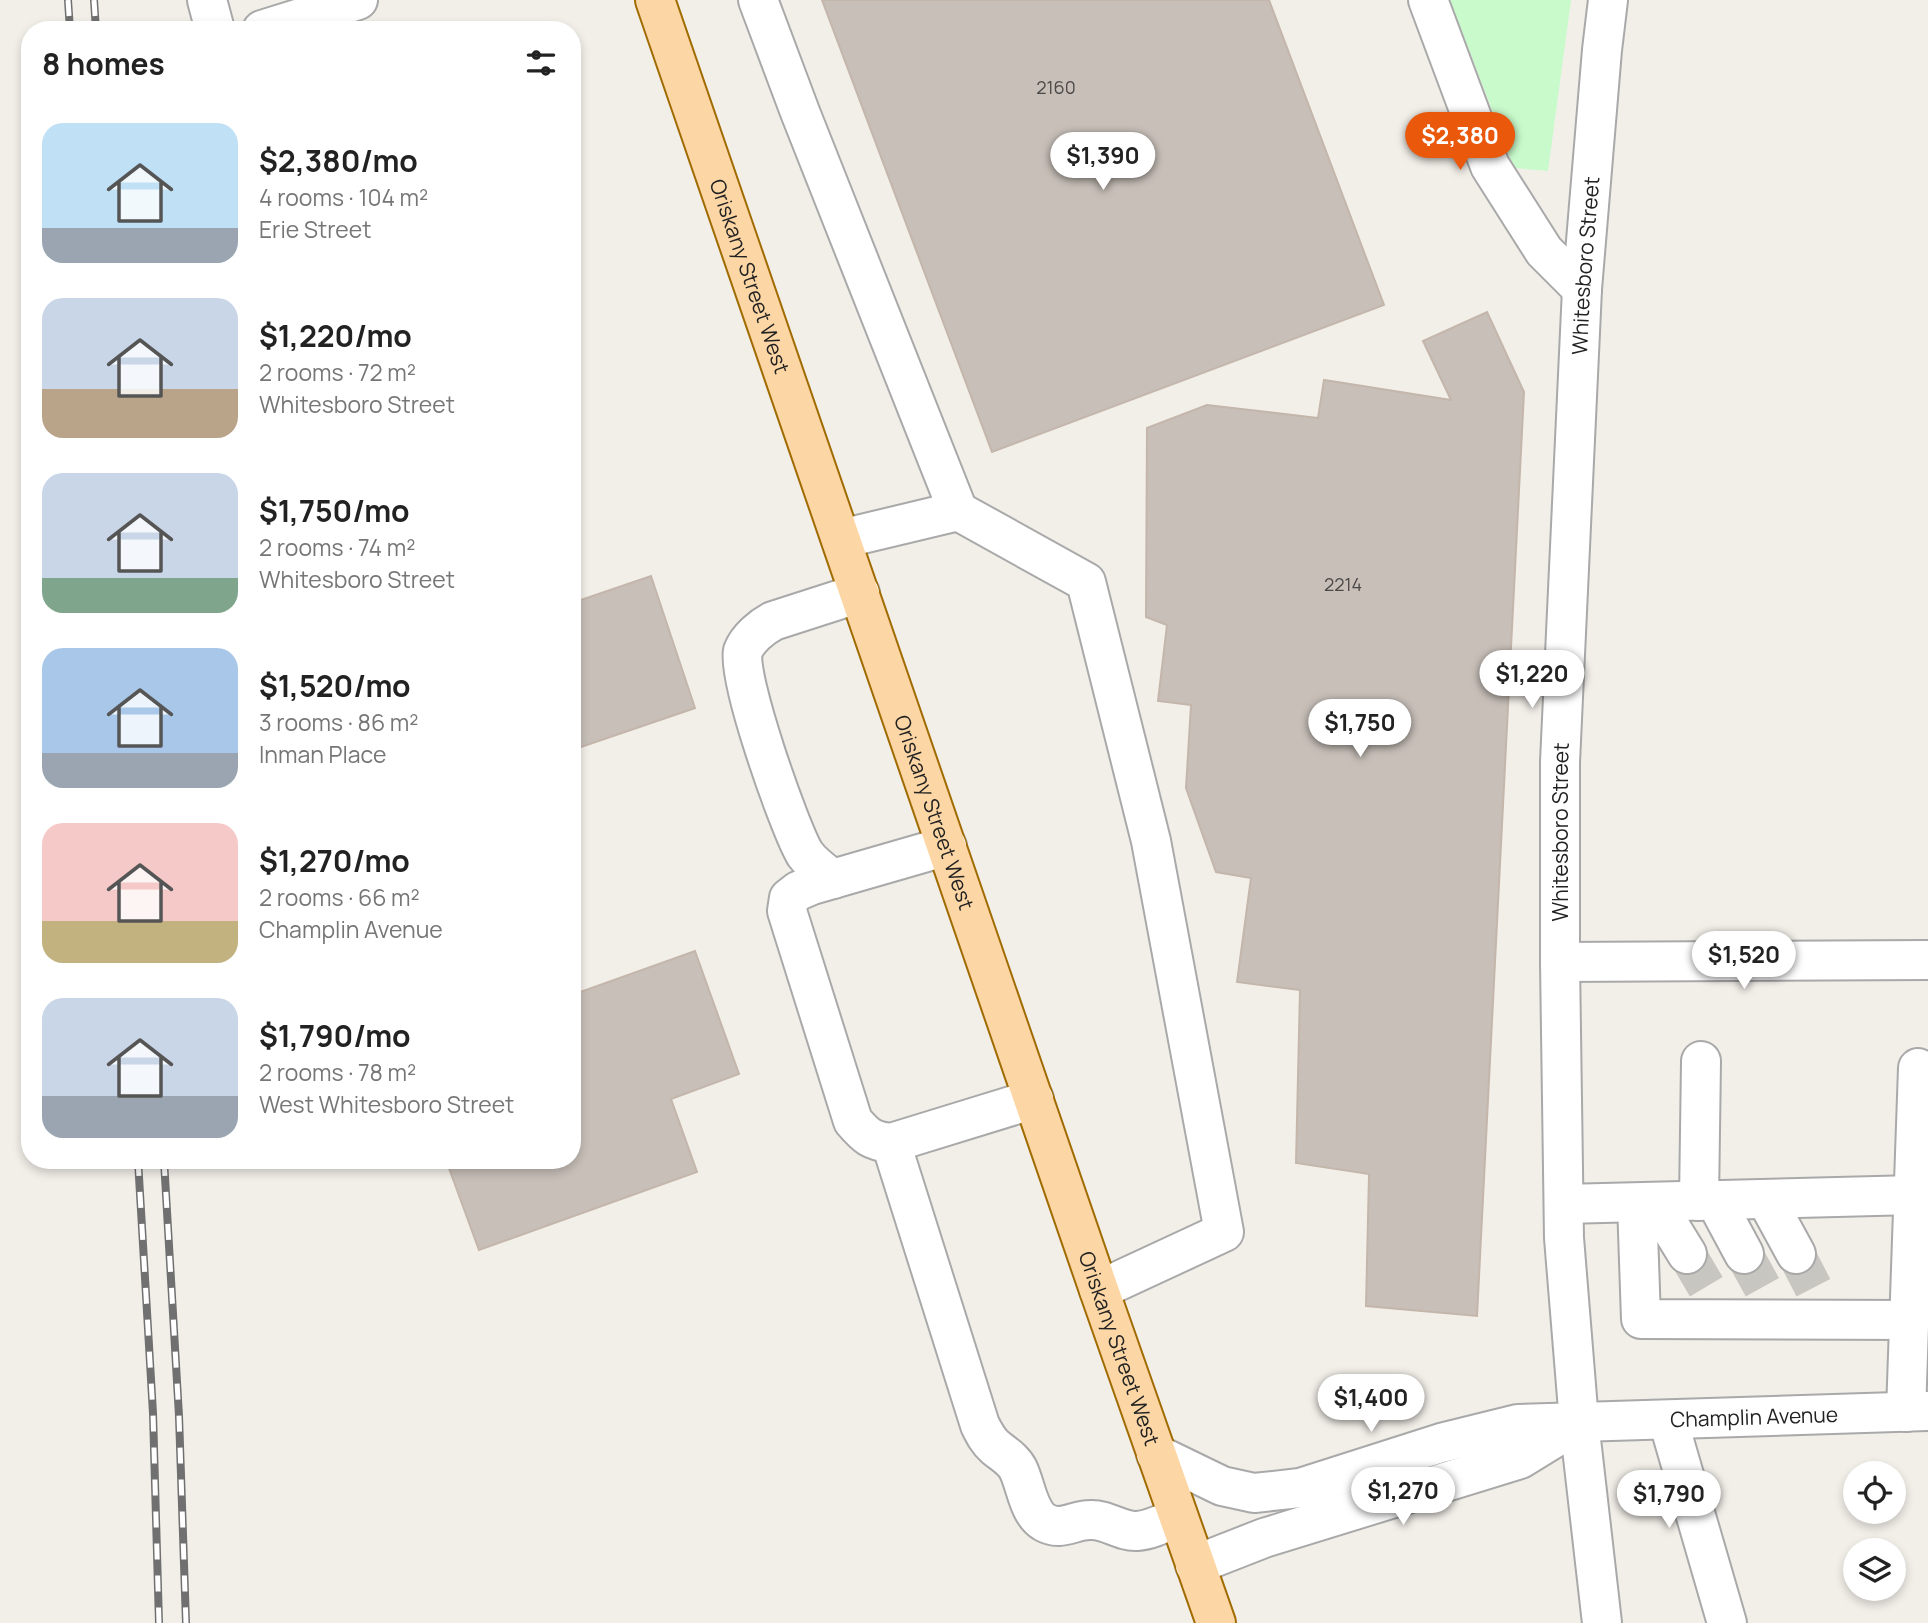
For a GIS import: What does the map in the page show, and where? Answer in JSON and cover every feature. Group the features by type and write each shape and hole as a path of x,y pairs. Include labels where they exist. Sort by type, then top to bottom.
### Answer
{"main road":[{"name":"Oriskany Street West","path":"655,0 1216,1623"}],"street":[{"path":"207,0 213,21"},
{"path":"291,21 358,0"},
{"path":"758,0 958,511 1086,582 1151,841 1224,1232 1099,1290"},
{"path":"1428,0 1490,166 1544,251 1582,289"},
{"name":"Whitesboro Street","path":"1602,1623 1579,1422 1564,1238 1560,762 1582,289 1608,0"},
{"path":"841,539 958,511"},
{"path":"833,878 814,865 796,836 762,742 742,667 743,652 750,639 773,621 860,593"},
{"path":"947,846 833,878 798,891 789,898 787,911 853,1121 875,1141 891,1143 1034,1099"},
{"path":"1560,962 1928,960"},
{"path":"1701,1061 1707,1200 1744,1254"},
{"path":"1917,1411 1910,1320 1918,1068"},
{"path":"891,1143 980,1425 993,1445 1018,1468 1035,1513 1043,1522 1054,1526 1064,1527 1094,1520 1136,1531 1178,1517"},
{"path":"1564,1204 1914,1195"},
{"path":"1766,1199 1797,1254"},
{"path":"1646,1202 1641,1319 1718,1306 1823,1305 1910,1320"},
{"path":"1646,1202 1687,1254"},
{"name":"Champlin Avenue","path":"1157,1454 1222,1486 1254,1493 1300,1488 1441,1443 1518,1424 1917,1411"},
{"path":"1668,1420 1727,1623"},
{"path":"1195,1565 1264,1538 1520,1459 1579,1422"}],"green space":[{"path":"1450,0 1571,0 1548,171 1514,168"}],"building":[{"path":"822,0 1269,0 1384,305 992,452"},
{"path":"1487,312 1524,392 1477,1316 1366,1306 1369,1174 1296,1163 1300,990 1237,982 1251,878 1216,872 1186,788 1191,705 1158,701 1167,625 1146,617 1147,428 1207,405 1318,418 1324,380 1451,400 1423,341"},
{"path":"651,576 695,708 581,747 581,600"},
{"path":"695,951 739,1074 671,1099 697,1172 479,1250 449,1169 581,1169 581,992"}],"tunnel":[{"path":"1687,1254 1710,1293"},
{"path":"1744,1254 1765,1292"},
{"path":"1796,1254 1815,1291"}],"railway":[{"path":"68,0 69,21"},
{"path":"94,0 95,21"},
{"path":"139,1169 153,1413 159,1623"},
{"path":"165,1169 179,1416 186,1623"}]}
